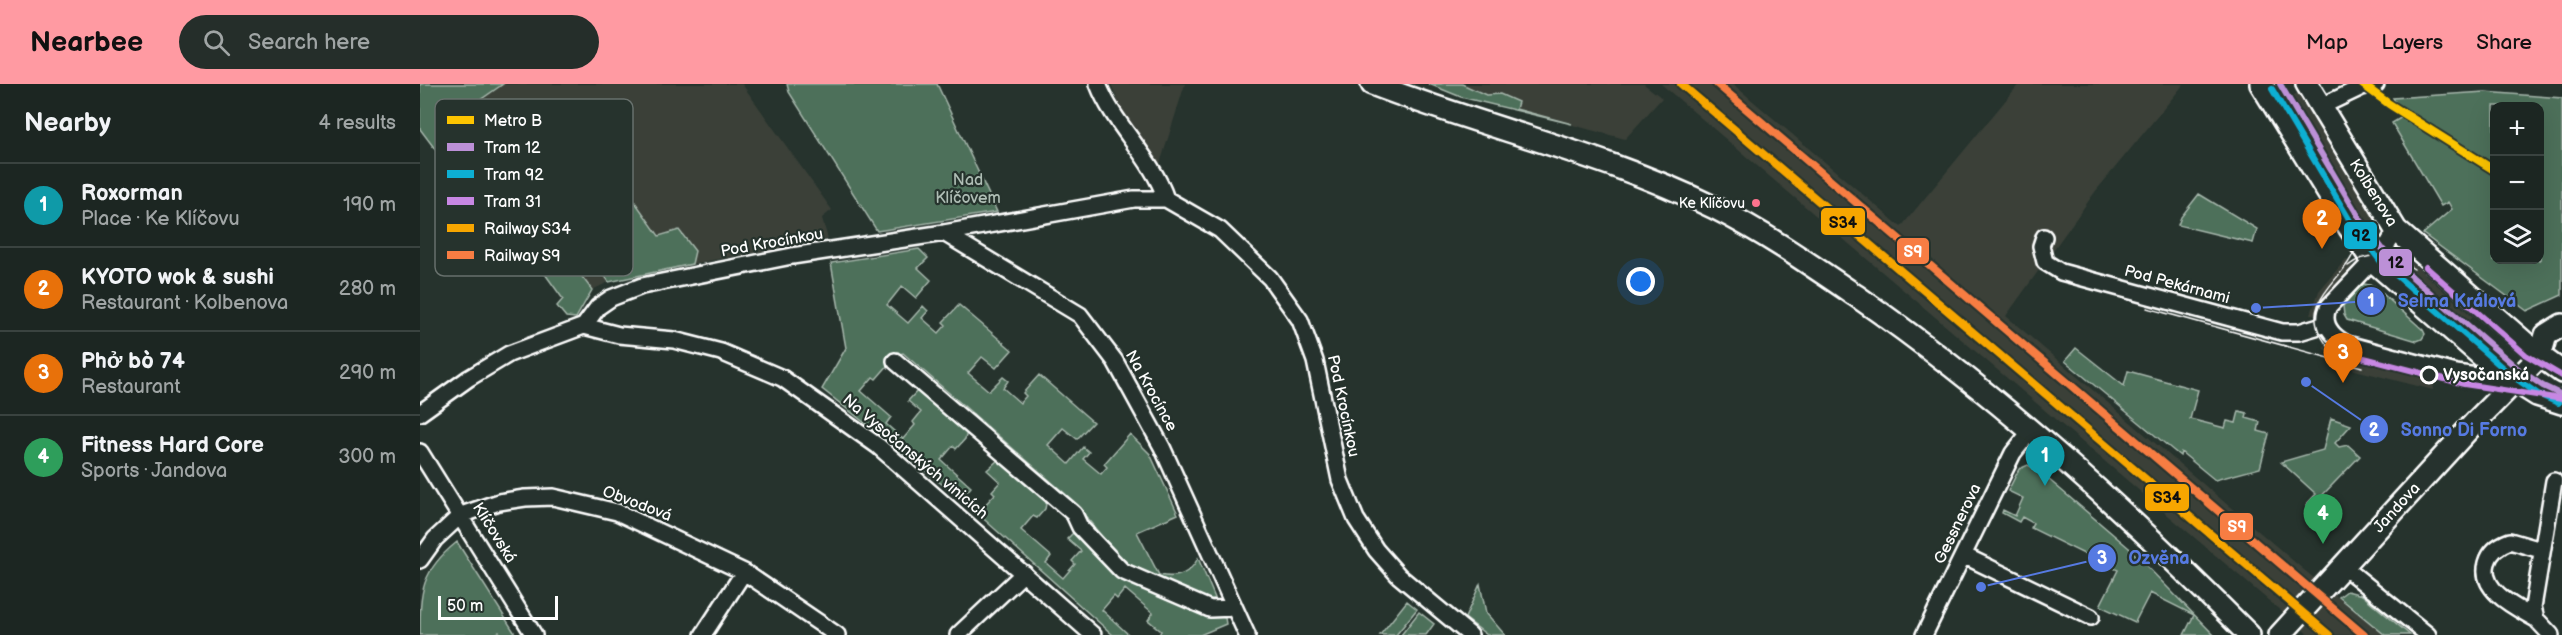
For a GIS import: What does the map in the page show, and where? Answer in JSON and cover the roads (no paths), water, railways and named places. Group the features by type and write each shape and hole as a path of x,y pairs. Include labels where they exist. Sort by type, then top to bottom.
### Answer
{"main road":[{"path":"1372,84 1609,165 1712,207 1759,231 1942,357 2118,508 2249,635"},
{"path":"2260,84 2372,260 2484,359 2514,382 2537,395 2562,403"},
{"name":"Kolbenova","path":"2307,84 2396,230 2540,356 2562,372"},
{"path":"2562,325 2546,335 2540,356 2562,351"},
{"name":"Jandova","path":"2280,635 2476,421 2540,356"}],"street":[{"path":"1098,84 1114,117 1161,184 1166,199"},
{"path":"2320,107 2361,87 2376,84"},
{"name":"Pod Krocínkou","path":"420,413 509,354 584,326 598,307 611,298 642,286 792,256 945,233 1134,199 1166,199 1220,230 1270,278 1300,320 1315,360 1340,480 1356,519 1376,550 1399,576 1470,635"},
{"path":"2396,230 2388,244 2332,301 2327,311 2326,324 2333,335 2347,344 2456,373 2514,382"},
{"name":"Na Krocínce","path":"945,233 1080,315 1115,361 1162,447 1247,635"},
{"name":"Pod Pekárnami","path":"2044,237 2041,246 2045,262 2061,273 2282,332 2299,332 2326,324"},
{"name":"Na Vysočanských vinicích","path":"584,326 619,335 674,340 721,352 782,378 878,446 1093,635"},
{"path":"895,361 1074,514 1080,527 1122,572 1210,609 1234,608"},
{"name":"Gessnerova","path":"1924,635 2013,453 2030,432"},
{"name":"Klíčovská","path":"420,452 534,635"},
{"path":"2536,619 2533,594 2554,481"},
{"name":"Obvodová","path":"420,560 435,539 461,515 499,502 553,497 617,512 744,572 837,635"},
{"path":"2541,550 2510,541 2496,548 2490,555 2485,571 2487,580 2502,598 2536,619 2551,635"},
{"path":"1964,555 2091,617"},
{"path":"2344,567 2428,635"},
{"path":"703,635 744,572"},
{"path":"958,635 1024,573"}],"tram line":[{"name":"12","path":"2280,84 2360,219 2388,256 2517,368 2543,386 2562,395"},
{"name":"92","path":"2272,89 2352,224 2381,262 2511,375 2538,394 2558,403"},
{"path":"2343,359 2325,343 2321,336 2316,323 2316,310 2356,246 2357,225 2344,193"},
{"path":"2348,266 2364,257 2381,256 2398,260 2414,269"},
{"name":"31","path":"2426,267 2526,355 2562,376"},
{"path":"2147,308 2362,367"},
{"name":"31","path":"2364,358 2464,384 2562,399"}],"railway":[{"path":"2334,609 2366,635"}],"metro line":[{"name":"B","path":"2362,84 2389,104 2490,167"}],"rail line":[{"name":"S34","path":"1681,84 2329,635"},
{"name":"S9","path":"1717,84 2364,635"}],"place":[{"name":"Ke Klíčovu","path":"1756,203"},
{"name":"KYOTO wok & sushi","path":"2322,249"},
{"name":"Selma Králová","path":"2256,308"},
{"name":"Vysočanská","path":"2429,375"},
{"name":"Sonno Di Forno","path":"2306,382"},
{"name":"Phở bò 74","path":"2343,383"},
{"name":"Roxorman","path":"2045,486"},
{"name":"Fitness Hard Core","path":"2323,544"},
{"name":"Ozvěna","path":"1981,587"}],"park label":[{"name":"Nad Klíčovem","path":"968,189"}]}
